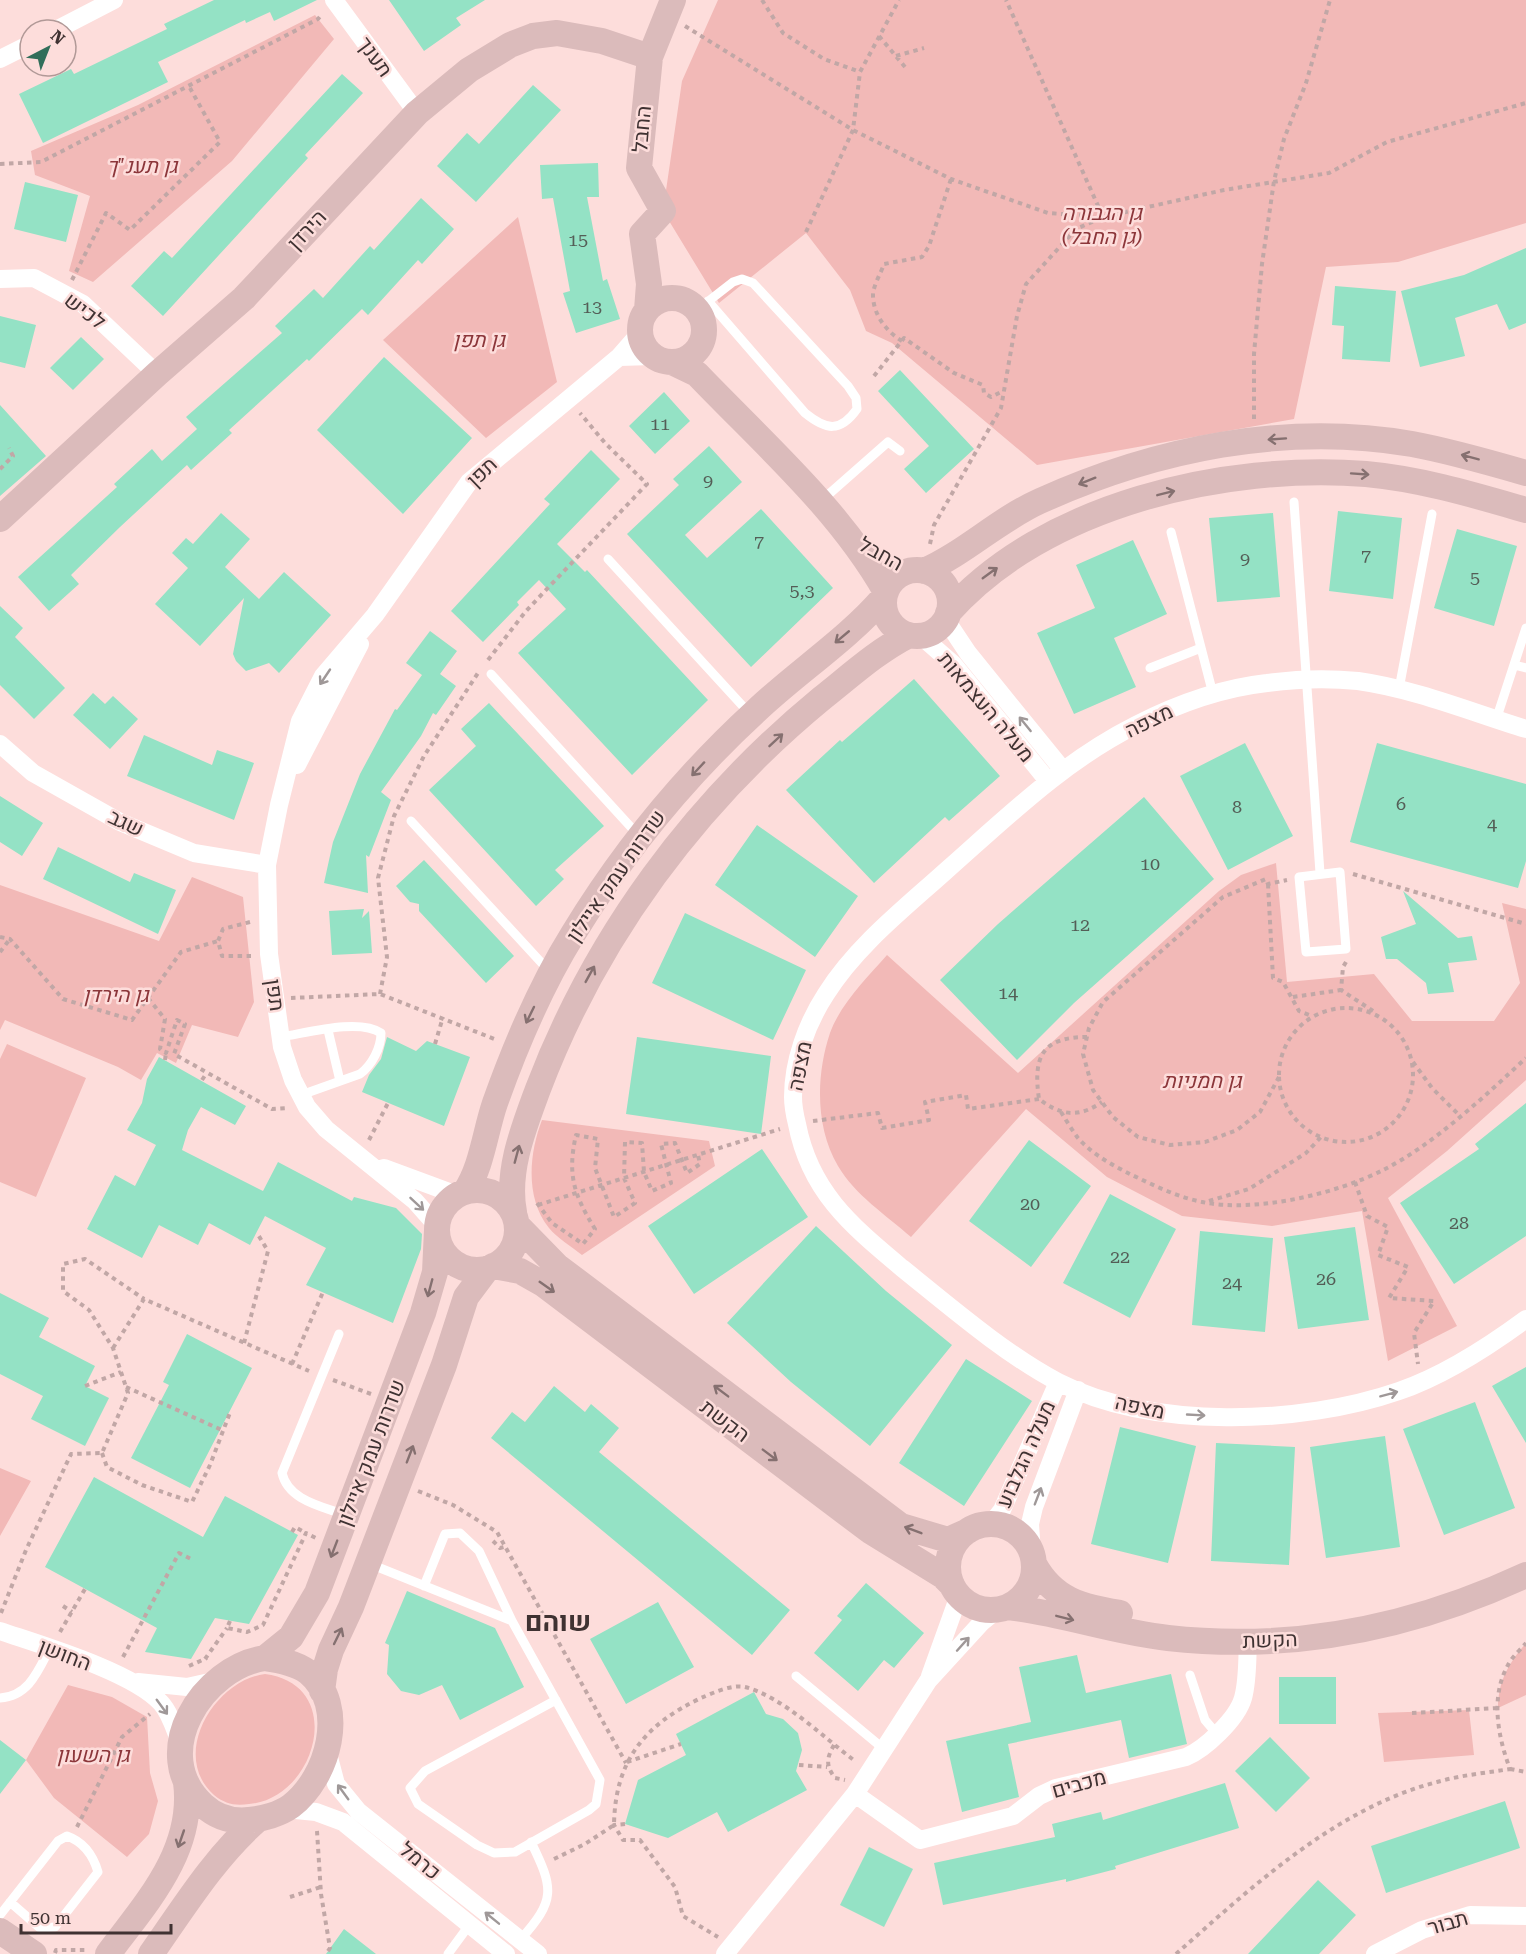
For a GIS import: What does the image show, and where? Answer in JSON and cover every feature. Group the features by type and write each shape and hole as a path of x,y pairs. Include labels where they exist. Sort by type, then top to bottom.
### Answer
{"main road":[{"name":"החבל","path":"651,306 642,234 663,211 639,168 650,57 669,7"},
{"name":"הירדן","path":"0,519 157,374 244,298 417,113 469,70 510,45 532,36 557,33 602,41 650,57"},
{"path":"697,374 698,349 704,329 702,306 688,302 651,306 645,348 662,359 682,361 698,349"},
{"name":"החבל","path":"662,359 697,374 850,536 878,557 921,565"},
{"path":"1526,473 1449,452 1371,439 1334,437 1255,441 1196,449 1112,471 1029,507 1004,520 947,560 921,565 896,578 885,595 884,609 891,623 915,636 939,628 977,583 1022,551 1053,534 1124,505 1202,484 1293,474 1368,474 1438,486 1526,510"},
{"name":"החבל","path":"850,536 885,595"},
{"path":"921,565 943,583 949,597 947,617"},
{"name":"שדרות עמק איילון","path":"461,1194 474,1180 495,1104 526,1022 584,916 640,836 692,775 751,715 872,611 885,595"},
{"name":"שדרות עמק איילון","path":"515,1219 511,1197 514,1168 528,1115 558,1037 602,953 650,880 717,799 778,738 851,675 883,651 915,636"},
{"path":"488,1191 500,1197 515,1219 517,1239 510,1254 490,1268 474,1270 461,1266 449,1258 441,1247 438,1228 440,1216 446,1204 461,1194 488,1191"},
{"name":"הקשת","path":"515,1219 557,1266 902,1526 948,1540 979,1528"},
{"name":"שדרות עמק איילון","path":"265,1658 291,1637 309,1609 341,1513 423,1313 435,1272 438,1228"},
{"name":"שדרות עמק איילון","path":"322,1691 331,1650 368,1563 444,1365 466,1297 490,1268"},
{"name":"הקשת","path":"490,1268 520,1271 543,1284 870,1531 943,1576 954,1589"},
{"path":"979,1528 1015,1531 1026,1542 1033,1559 1029,1589 1020,1599 1003,1608 974,1606 954,1589 948,1568 950,1553 979,1528"},
{"name":"הקשת","path":"1033,1559 1042,1579 1062,1597 1097,1609 1170,1621 1240,1624 1304,1622 1376,1611 1451,1590 1526,1556"},
{"name":"הקשת","path":"1003,1608 1168,1638 1248,1641 1305,1638 1379,1628 1456,1606 1526,1575"},
{"path":"100,1948 168,1871 187,1818 186,1782 181,1745 192,1710 209,1670 232,1668 265,1658 295,1665 308,1672 322,1691 330,1721 327,1750 317,1775 305,1792 285,1809 257,1820 240,1821 214,1815 194,1796 186,1782"},
{"path":"151,1954 206,1875 240,1835 257,1820"},
{"path":"0,1931 33,1954"}],"street":[{"path":"78,19 114,0"},
{"name":"תענך","path":"334,0 417,113"},
{"path":"0,59 18,50"},
{"name":"לכיש","path":"0,279 34,278 83,304 157,374"},
{"name":"תפן","path":"438,1228 414,1201 342,1143 304,1101 293,1080 281,1037 269,954 267,865 279,805 300,721 323,676 375,615 469,482 619,357 651,306"},
{"path":"619,357 662,359"},
{"name":"מעלה העצמאות","path":"947,617 968,653 1055,775"},
{"name":"מעלה העצמאות","path":"915,636 953,664 1055,775"},
{"name":"מצפה","path":"1526,729 1399,689 1355,681 1307,680 1266,683 1213,694 1136,724 1055,775 893,918 856,956 827,992 807,1028 797,1063 792,1099 811,1173 852,1227 956,1312 1058,1382 1109,1401 1169,1414 1230,1417 1296,1415 1345,1406 1401,1391 1420,1382 1455,1365 1526,1319"},
{"name":"שגב","path":"0,744 33,773 120,822 194,853 267,865"},
{"name":"תפן","path":"361,1157 410,1179 461,1194"},
{"name":"מעלה הגלבוע","path":"979,1528 1002,1509 1058,1382"},
{"name":"מעלה הגלבוע","path":"1033,1559 1030,1524 1034,1507 1078,1390"},
{"path":"928,1681 957,1601 954,1589"},
{"path":"727,1951 855,1794 928,1681 982,1622 1003,1608"},
{"name":"החושן","path":"1,1623 53,1644 147,1690 162,1704 181,1745"},
{"name":"מכבים","path":"855,1794 920,1840 1013,1816 1039,1796 1056,1788 1186,1757 1202,1750 1235,1713 1243,1698 1248,1641"},
{"name":"החושן","path":"130,1681 168,1687 187,1687 209,1670"},
{"name":"כרמל","path":"327,1750 336,1784 358,1811 537,1954"},
{"name":"כרמל","path":"285,1809 331,1816 358,1832 506,1954"},
{"name":"תבור","path":"1375,1954 1422,1930 1470,1915 1526,1916"}],"lane":[{"path":"742,279 761,290 848,386 855,398 857,409 850,419 829,428 820,426 702,306 733,282 742,279"},
{"path":"819,502 888,442 900,451"},
{"path":"1294,502 1320,873"},
{"path":"1399,689 1432,514"},
{"path":"1171,532 1213,694"},
{"path":"608,559 751,715"},
{"path":"1496,720 1526,628"},
{"path":"1150,668 1201,648"},
{"path":"1514,664 1526,668"},
{"path":"490,674 640,836"},
{"path":"411,821 551,973"},
{"path":"1340,872 1346,949 1306,952 1299,877 1340,872"},
{"path":"281,1037 328,1030 372,1027 381,1033 381,1042 368,1068 304,1101"},
{"path":"328,1030 340,1082"},
{"path":"339,1334 282,1473 285,1486 295,1495 341,1513"},
{"path":"424,1586 445,1534 460,1533 479,1551 512,1621 600,1780 600,1792 596,1804 589,1810 515,1852 494,1853 477,1845 418,1804 410,1788 425,1771 556,1701"},
{"path":"368,1563 512,1621"},
{"path":"0,1698 21,1694 33,1680 53,1644"},
{"path":"1190,1675 1205,1720 1217,1734"},
{"path":"796,1676 885,1750"},
{"path":"0,1915 10,1902 58,1841 67,1836 77,1840 94,1858 98,1872 55,1927 40,1928 10,1902"},
{"path":"520,1940 545,1908 549,1893 546,1872 531,1842"},
{"path":"448,1954 470,1924"}],"path":[{"path":"0,164 41,162 318,19 334,0"},
{"path":"762,0 783,33 824,59 860,72"},
{"path":"806,232 853,130 860,72 899,0"},
{"path":"1006,0 1103,217"},
{"path":"1255,441 1254,354 1262,264 1274,181 1284,139 1306,82 1330,0"},
{"path":"669,7 853,130 951,179 1048,213 1103,217"},
{"path":"879,36 905,67"},
{"path":"896,57 924,48"},
{"path":"65,294 106,213 130,230 220,142 190,87"},
{"path":"921,565 934,525 1001,408 1017,316 1026,284 1076,229 1103,217 1274,181 1329,173 1387,142 1526,103"},
{"path":"902,341 889,334 878,316 873,294 884,264 922,257 929,246 951,179"},
{"path":"874,376 904,338 954,372 983,386 984,393 991,397 1004,391"},
{"path":"0,469 13,456 9,448"},
{"path":"1340,872 1382,881 1526,924"},
{"path":"1268,884 1299,877"},
{"path":"1279,1077 1260,1112 1237,1131 1205,1142 1170,1145 1138,1137 1113,1117 1093,1090 1083,1054 1087,1036 1103,1002 1223,897 1266,879 1273,978 1283,982 1299,1011 1312,1016"},
{"path":"269,917 223,929 218,941 222,956 269,954"},
{"path":"0,937 10,939 63,999 132,1020 181,952 218,941"},
{"path":"0,952 10,939"},
{"path":"1293,997 1341,990"},
{"path":"275,999 380,994 499,1041"},
{"path":"148,998 165,1019 160,1049 166,1053"},
{"path":"1413,1062 1413,1082 1408,1102 1397,1120 1381,1133 1361,1140 1341,1142 1321,1137 1304,1127 1291,1113 1282,1096 1279,1077 1281,1059 1287,1042 1312,1016 1330,1009 1351,1007 1371,1012 1388,1022 1404,1040 1413,1062 1432,1088 1460,1116"},
{"path":"435,1044 443,1017"},
{"path":"165,1060 177,1020 185,1024 174,1054 272,1109 304,1101"},
{"path":"1039,1099 1036,1076 1040,1055 1055,1042 1068,1037 1087,1036"},
{"path":"1061,1112 1079,1139 1109,1163 1157,1188 1203,1202 1248,1204 1291,1200 1355,1182 1384,1170 1460,1116 1526,1058"},
{"path":"202,1080 206,1074"},
{"path":"515,1219 538,1205 797,1124 878,1113 882,1128 929,1120 926,1102 966,1095 968,1110 1039,1099 1054,1110 1075,1114 1090,1110 1102,1102"},
{"path":"361,1157 388,1103"},
{"path":"535,1196 538,1205 552,1223 583,1244 595,1229 575,1193 570,1161 576,1135 598,1139 595,1168 614,1217 635,1203 624,1178 625,1142 642,1143 644,1172 652,1191 671,1184 664,1165 661,1144 675,1143 687,1173 700,1164 698,1155"},
{"path":"1203,1202 1249,1189 1306,1154 1321,1137"},
{"path":"1355,1182 1367,1216 1388,1227 1378,1255 1408,1267 1389,1298 1434,1301 1414,1333 1420,1382"},
{"path":"244,1343 268,1251 256,1233"},
{"path":"231,1410 192,1502 142,1485 107,1467 102,1453 128,1393 113,1347 89,1310 63,1291 63,1264 85,1258 144,1299 271,1355"},
{"path":"292,1364 323,1292"},
{"path":"113,1347 144,1299"},
{"path":"85,1386 121,1372"},
{"path":"126,1387 224,1431"},
{"path":"1,1623 30,1540 71,1454 102,1453"},
{"path":"292,1532 295,1527 323,1541 341,1513"},
{"path":"227,1628 247,1632 263,1625 306,1533"},
{"path":"493,1541 500,1548 504,1547"},
{"path":"121,1660 179,1553 191,1558"},
{"path":"517,1567 626,1763"},
{"path":"53,1644 85,1589"},
{"path":"63,1606 72,1612"},
{"path":"209,1670 230,1621"},
{"path":"1510,1769 1498,1737 1498,1691 1508,1664 1526,1643"},
{"path":"209,1670 214,1656"},
{"path":"168,1687 188,1666 209,1670"},
{"path":"626,1763 642,1739 669,1714 717,1691 742,1686 769,1695 870,1772"},
{"path":"71,1838 122,1737 162,1704"},
{"path":"1412,1713 1498,1708"},
{"path":"626,1763 681,1744"},
{"path":"834,1745 827,1756 827,1767 835,1778"},
{"path":"799,1765 827,1767"},
{"path":"1176,1954 1255,1887 1352,1817 1437,1782 1510,1769 1526,1772"},
{"path":"316,1812 321,1887 330,1948 326,1954"},
{"path":"625,1824 614,1825 623,1840 640,1840 675,1887 683,1916 727,1951"},
{"path":"290,1897 321,1887"},
{"path":"54,1954 56,1950 85,1952 100,1948"}],"green space":[{"name":"גן הגבורה (גן החבל)","path":"718,0 1526,0 1526,223 1398,262 1326,267 1294,419 1037,465 892,343 866,331 850,290 806,233 719,303 663,211 682,81"},
{"name":"גן תענ\"ך","path":"315,15 334,39 232,161 93,282 69,271 90,196 35,175 31,151 138,105"},
{"name":"גן תפן","path":"518,217 557,382 486,438 383,340"},
{"name":"גן חמניות","path":"1276,863 1287,982 1374,974 1412,1021 1494,1021 1520,983 1502,903 1526,909 1526,1080 1447,1151 1388,1198 1457,1326 1388,1361 1362,1211 1272,1226 1182,1216 1107,1177 1026,1109 911,1237 862,1195 845,1176 830,1151 822,1118 820,1083 825,1049 841,1011 855,991 887,955 1018,1073 1219,891 1241,875"},
{"name":"גן הירדן","path":"192,877 243,897 254,1002 238,1037 192,1025 176,1063 157,1053 141,1080 118,1067 5,1020 0,1030 0,885 159,941"},
{"path":"7,1044 86,1078 36,1197 0,1182 0,1059"},
{"path":"542,1120 709,1141 715,1166 582,1255 549,1228 536,1203 532,1161"},
{"path":"0,1468 31,1481 0,1536"},
{"path":"1526,1643 1526,1695 1498,1708 1502,1681 1514,1658"},
{"path":"265,1674 291,1683 307,1698 314,1719 313,1741 305,1764 291,1783 272,1797 249,1804 230,1804 214,1795 201,1779 196,1760 197,1741 204,1722 215,1704 247,1679"},
{"name":"גן השעון","path":"68,1685 112,1697 147,1717 150,1773 158,1801 149,1834 127,1857 54,1798 26,1760"},
{"path":"1469,1710 1474,1755 1384,1762 1378,1713"}],"building":[{"path":"214,0 317,0 274,21 270,12 246,23 245,20 158,62 168,82 43,143 19,94 52,78 78,78 78,72 167,29 164,24"},
{"path":"389,0 485,0 456,18 461,25 424,51"},
{"path":"342,74 363,93 305,155 308,158 163,316 131,286 164,251 172,258"},
{"path":"533,85 561,110 476,202 437,166 467,133 479,144"},
{"path":"598,163 599,197 587,197 603,281 607,279 620,319 576,333 563,293 570,291 553,198 542,199 540,165"},
{"path":"25,182 78,195 66,242 14,229"},
{"path":"421,198 454,229 422,264 418,260 368,315 362,309 309,361 307,359 229,430 232,433 191,470 187,465 120,527 71,575 79,584 49,611 18,577 117,487 114,484 152,449 162,461 197,429 186,417 282,333 275,326 314,289 323,298 370,246 374,250"},
{"path":"1526,248 1526,323 1509,330 1497,304 1455,318 1465,356 1420,367 1401,291 1464,275"},
{"path":"1335,286 1396,291 1390,362 1342,359 1344,326 1332,325"},
{"path":"0,316 36,325 25,368 0,362"},
{"path":"81,337 104,359 73,390 50,368"},
{"path":"384,357 472,438 403,514 317,430"},
{"path":"900,370 974,449 926,493 904,469 929,446 878,391"},
{"path":"664,392 690,421 655,454 629,426"},
{"path":"0,405 46,456 0,496"},
{"path":"709,446 742,482 685,535 707,558 761,509 833,588 751,667 627,534 679,485 673,479"},
{"path":"591,450 620,479 557,544 585,572 587,570 708,700 632,775 518,653 566,609 539,580 517,602 519,605 483,642 451,611 550,504 544,499"},
{"path":"1338,511 1402,518 1393,599 1329,591"},
{"path":"221,513 250,539 225,567 259,599 284,572 331,615 279,673 269,663 246,671 236,661 233,654 244,598 200,646 155,604 188,568 172,553 186,538 193,544"},
{"path":"1273,513 1280,597 1217,602 1209,518"},
{"path":"1457,529 1517,546 1494,626 1434,608"},
{"path":"1133,540 1167,614 1114,638 1136,687 1074,714 1037,633 1095,608 1076,565"},
{"path":"0,606 23,628 15,637 65,688 34,719 0,685"},
{"path":"430,631 457,651 440,674 456,686 436,715 433,713 421,736 381,792 391,800 369,857 366,855 368,893 324,883 333,842 360,774 395,709 397,710 422,675 406,663"},
{"path":"914,679 1000,776 949,821 945,817 874,883 786,790 840,740 842,742"},
{"path":"93,693 105,704 113,696 138,719 110,749 73,715"},
{"path":"489,703 604,826 555,870 564,879 536,906 429,790 476,746 461,729"},
{"path":"144,735 212,765 217,750 254,763 234,820 127,776"},
{"path":"1245,743 1293,836 1228,870 1180,776"},
{"path":"1377,743 1526,784 1526,861 1518,888 1350,842"},
{"path":"0,796 43,823 22,856 0,842"},
{"path":"1144,797 1214,879 1074,1003 1017,1060 940,980 998,924"},
{"path":"757,825 858,896 815,957 715,885"},
{"path":"58,847 130,882 134,873 176,890 158,934 43,879"},
{"path":"424,860 514,956 486,983 419,911 419,904 410,902 396,886"},
{"path":"1403,891 1458,938 1472,936 1477,960 1448,963 1454,992 1428,994 1426,983 1397,959 1386,959 1381,937 1416,924"},
{"path":"364,909 362,918 369,911 372,953 332,955 329,911"},
{"path":"685,913 806,970 773,1040 652,983"},
{"path":"387,1037 416,1051 427,1041 470,1057 444,1126 362,1092 369,1075 381,1059"},
{"path":"637,1037 771,1056 761,1134 626,1114"},
{"path":"159,1057 246,1106 235,1125 201,1107 188,1130 182,1150 263,1191 278,1162 352,1201 354,1197 396,1208 422,1234 421,1249 393,1323 306,1285 326,1248 265,1216 250,1245 209,1223 198,1245 159,1225 142,1258 87,1229 115,1175 135,1186 156,1145 127,1130 142,1103 147,1079"},
{"path":"1526,1103 1526,1236 1454,1284 1400,1203 1479,1149 1475,1144"},
{"path":"1029,1140 1091,1186 1031,1267 969,1221"},
{"path":"762,1149 808,1217 694,1294 648,1226"},
{"path":"1110,1194 1176,1229 1130,1318 1063,1283"},
{"path":"816,1226 886,1291 952,1345 870,1446 791,1382 727,1323"},
{"path":"1355,1227 1369,1320 1298,1329 1284,1237"},
{"path":"1200,1231 1273,1238 1265,1332 1192,1325"},
{"path":"0,1293 49,1318 39,1337 95,1366 85,1386 109,1398 85,1446 31,1419 43,1396 0,1374"},
{"path":"187,1334 252,1368 190,1488 131,1458 169,1385 163,1382"},
{"path":"966,1359 1032,1401 964,1506 899,1463"},
{"path":"1526,1367 1526,1443 1492,1386"},
{"path":"554,1386 585,1412 591,1404 619,1428 599,1452 790,1610 752,1655 491,1438 512,1412 525,1422"},
{"path":"1475,1402 1515,1508 1444,1535 1403,1429"},
{"path":"1120,1427 1196,1446 1168,1563 1091,1544"},
{"path":"1385,1436 1400,1547 1326,1558 1310,1447"},
{"path":"1216,1443 1295,1447 1289,1565 1211,1561"},
{"path":"94,1477 203,1537 225,1496 298,1535 249,1624 215,1618 191,1659 145,1652 157,1628 45,1567"},
{"path":"866,1583 924,1633 894,1668 884,1660 858,1691 814,1653 842,1620 837,1616"},
{"path":"407,1591 495,1628 524,1687 460,1720 442,1685 419,1695 401,1691 387,1674 389,1645 385,1643"},
{"path":"658,1602 694,1667 626,1704 590,1639"},
{"path":"1077,1655 1086,1693 1171,1674 1187,1744 1129,1758 1121,1720 1008,1744 1019,1797 962,1812 946,1741 1031,1722 1019,1667"},
{"path":"1279,1677 1336,1677 1336,1724 1279,1724"},
{"path":"754,1692 766,1714 783,1719 798,1733 802,1750 796,1771 807,1790 728,1832 717,1812 668,1838 625,1824 638,1780 686,1755 676,1734"},
{"path":"1270,1737 1310,1778 1276,1812 1235,1771"},
{"path":"0,1740 26,1760 0,1794"},
{"path":"1225,1783 1239,1828 1115,1866 1116,1869 1066,1882 1066,1879 943,1905 934,1863 1055,1837 1052,1824 1101,1812 1103,1820"},
{"path":"1505,1801 1520,1848 1386,1893 1371,1846"},
{"path":"869,1847 913,1869 884,1927 840,1905"},
{"path":"1318,1880 1356,1915 1319,1954 1248,1954"},
{"path":"344,1929 376,1954 326,1954"}],"district":[{"name":"שוהם","path":"558,1622"}]}
